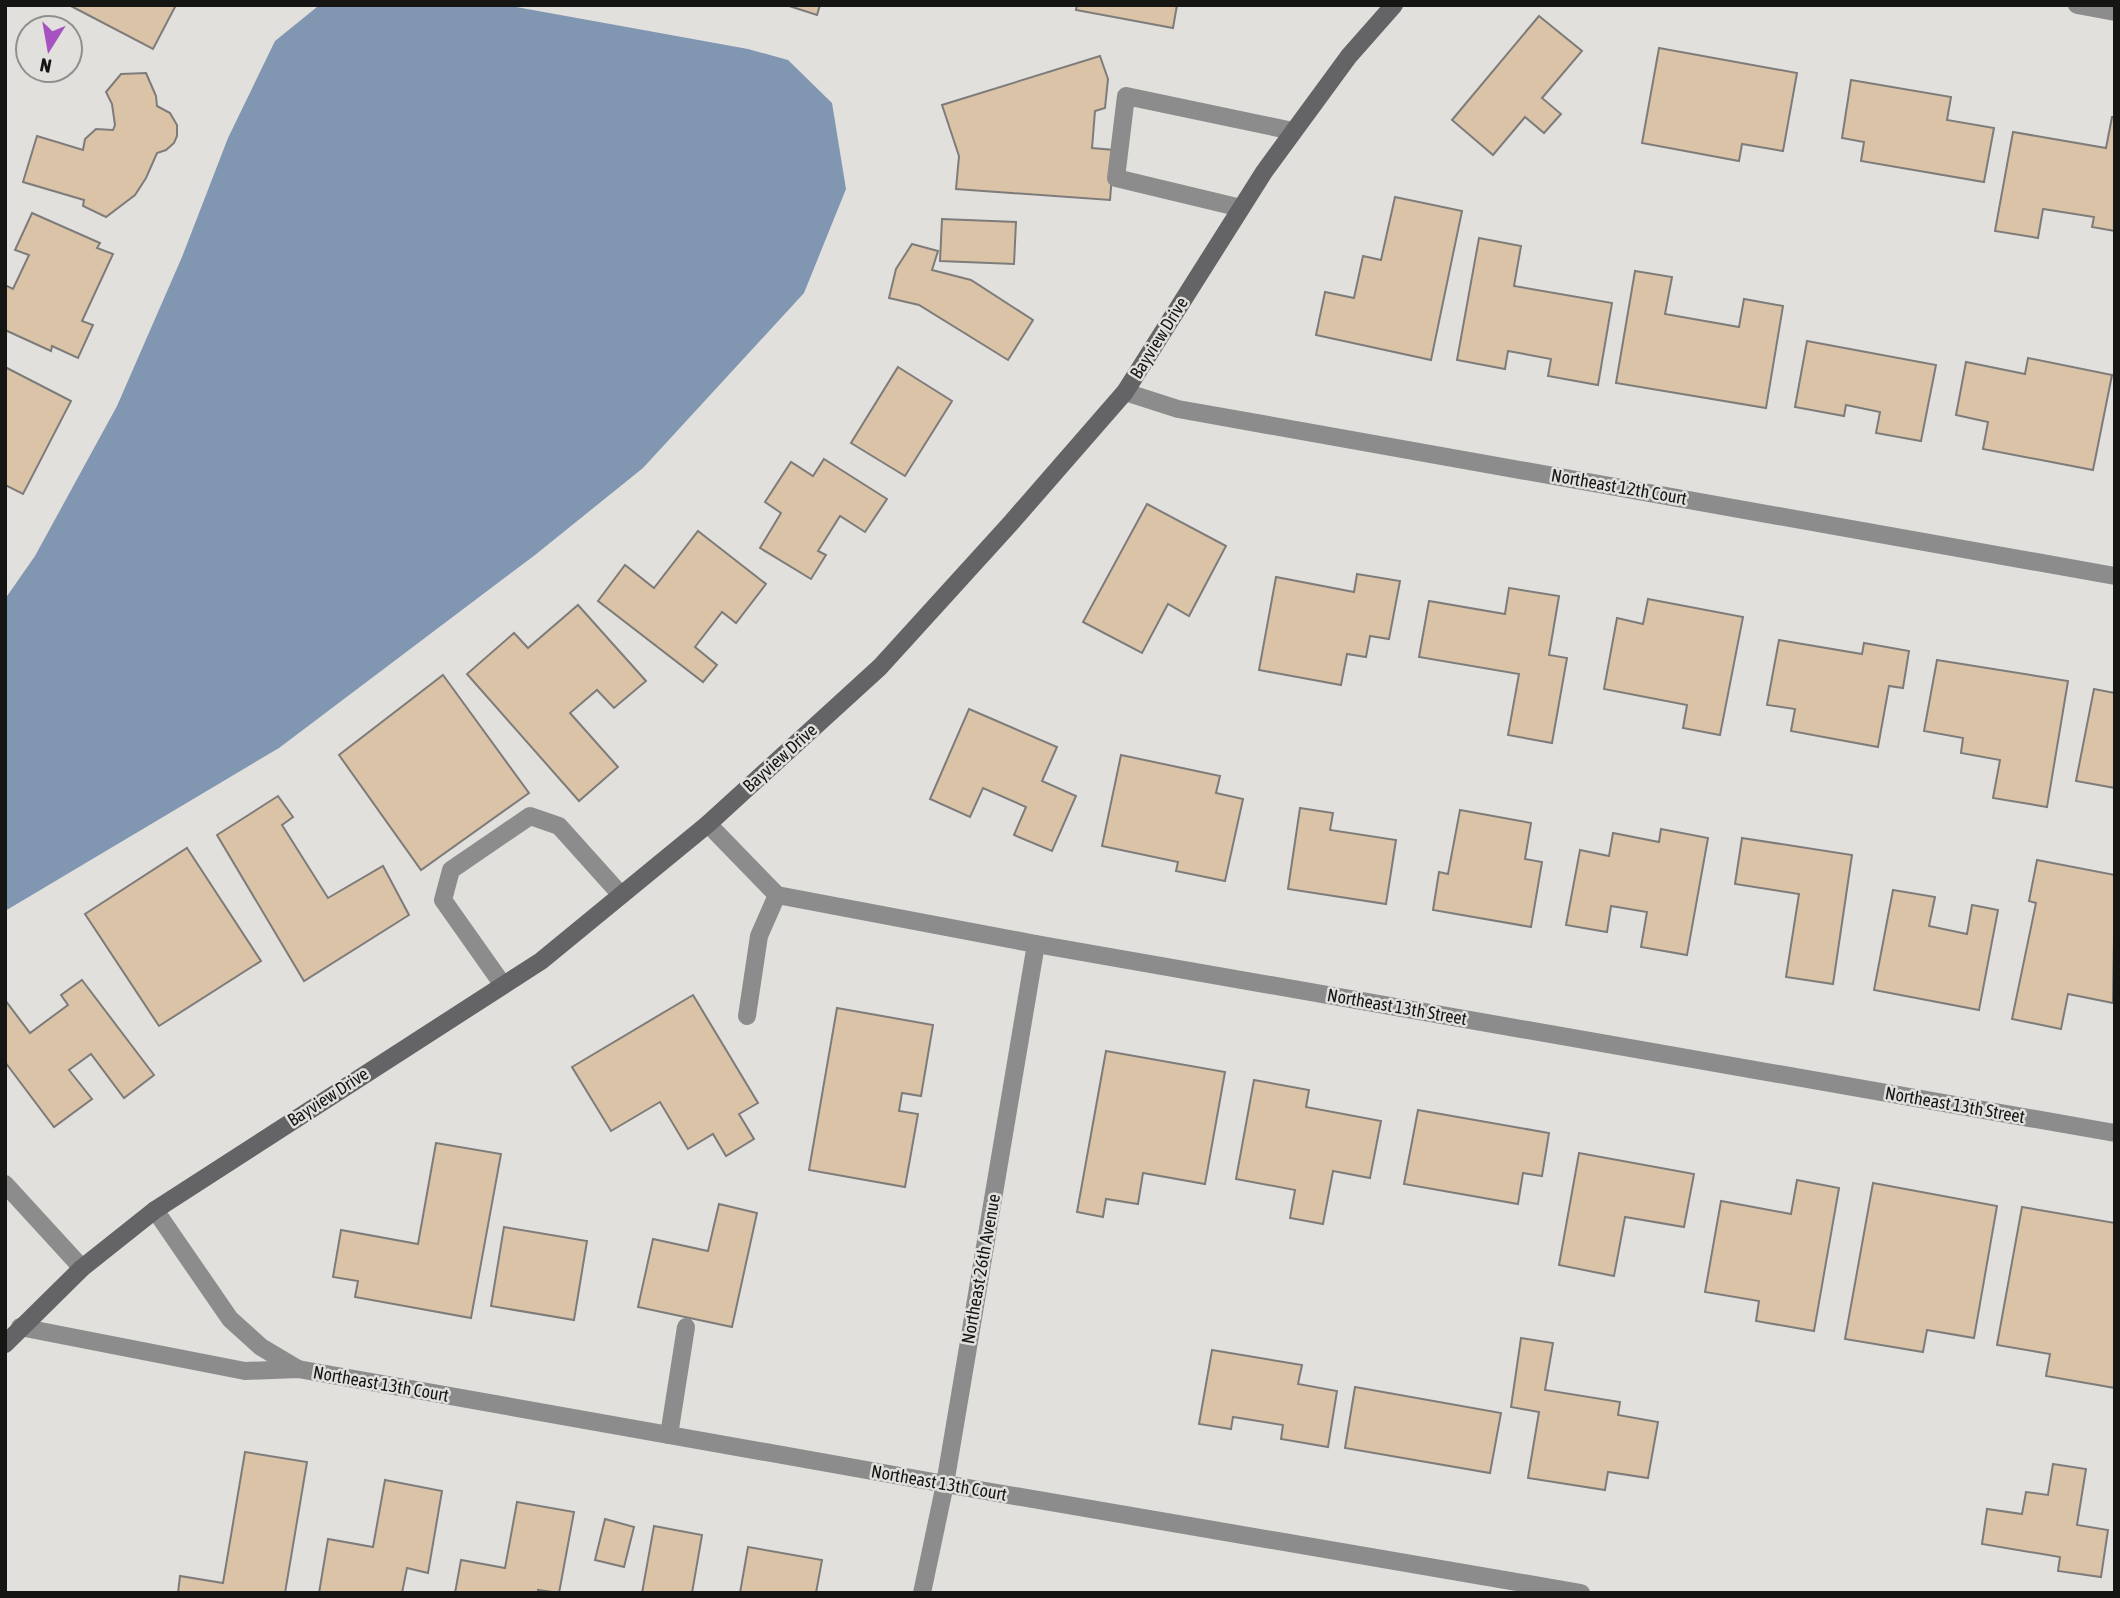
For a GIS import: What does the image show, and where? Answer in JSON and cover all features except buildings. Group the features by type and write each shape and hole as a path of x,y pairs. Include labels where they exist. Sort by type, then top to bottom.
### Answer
{"street":[{"name":"Bayview Drive","path":"5,1344 82,1268 155,1210 541,961 708,824 880,667 1125,392 1293,131 1349,56 1394,5"},
{"path":"2077,5 2115,12"},
{"path":"1241,208 1116,178 1126,96 1293,131"},
{"name":"Northeast 12th Court","path":"1125,392 1178,409 2115,576"},
{"path":"503,985 443,900 452,870 530,816 559,826 621,895"},
{"path":"708,824 777,895 758,936 747,1016"},
{"name":"Northeast 13th Street","path":"777,895 1036,944 2115,1133"},
{"name":"Northeast 26th Avenue","path":"922,1593 945,1485 1036,944"},
{"path":"5,1184 82,1268"},
{"name":"Northeast 13th Court","path":"155,1210 230,1319 261,1347 298,1369"},
{"path":"669,1434 686,1326"},
{"name":"Northeast 13th Court","path":"20,1328 245,1371 298,1369 945,1485 1581,1593"}],"water":[{"path":"505,5 748,49 788,60 832,103 846,189 804,293 643,468 535,555 279,748 5,911 5,599 35,556 117,406 182,257 228,138 275,41 317,7"}]}
